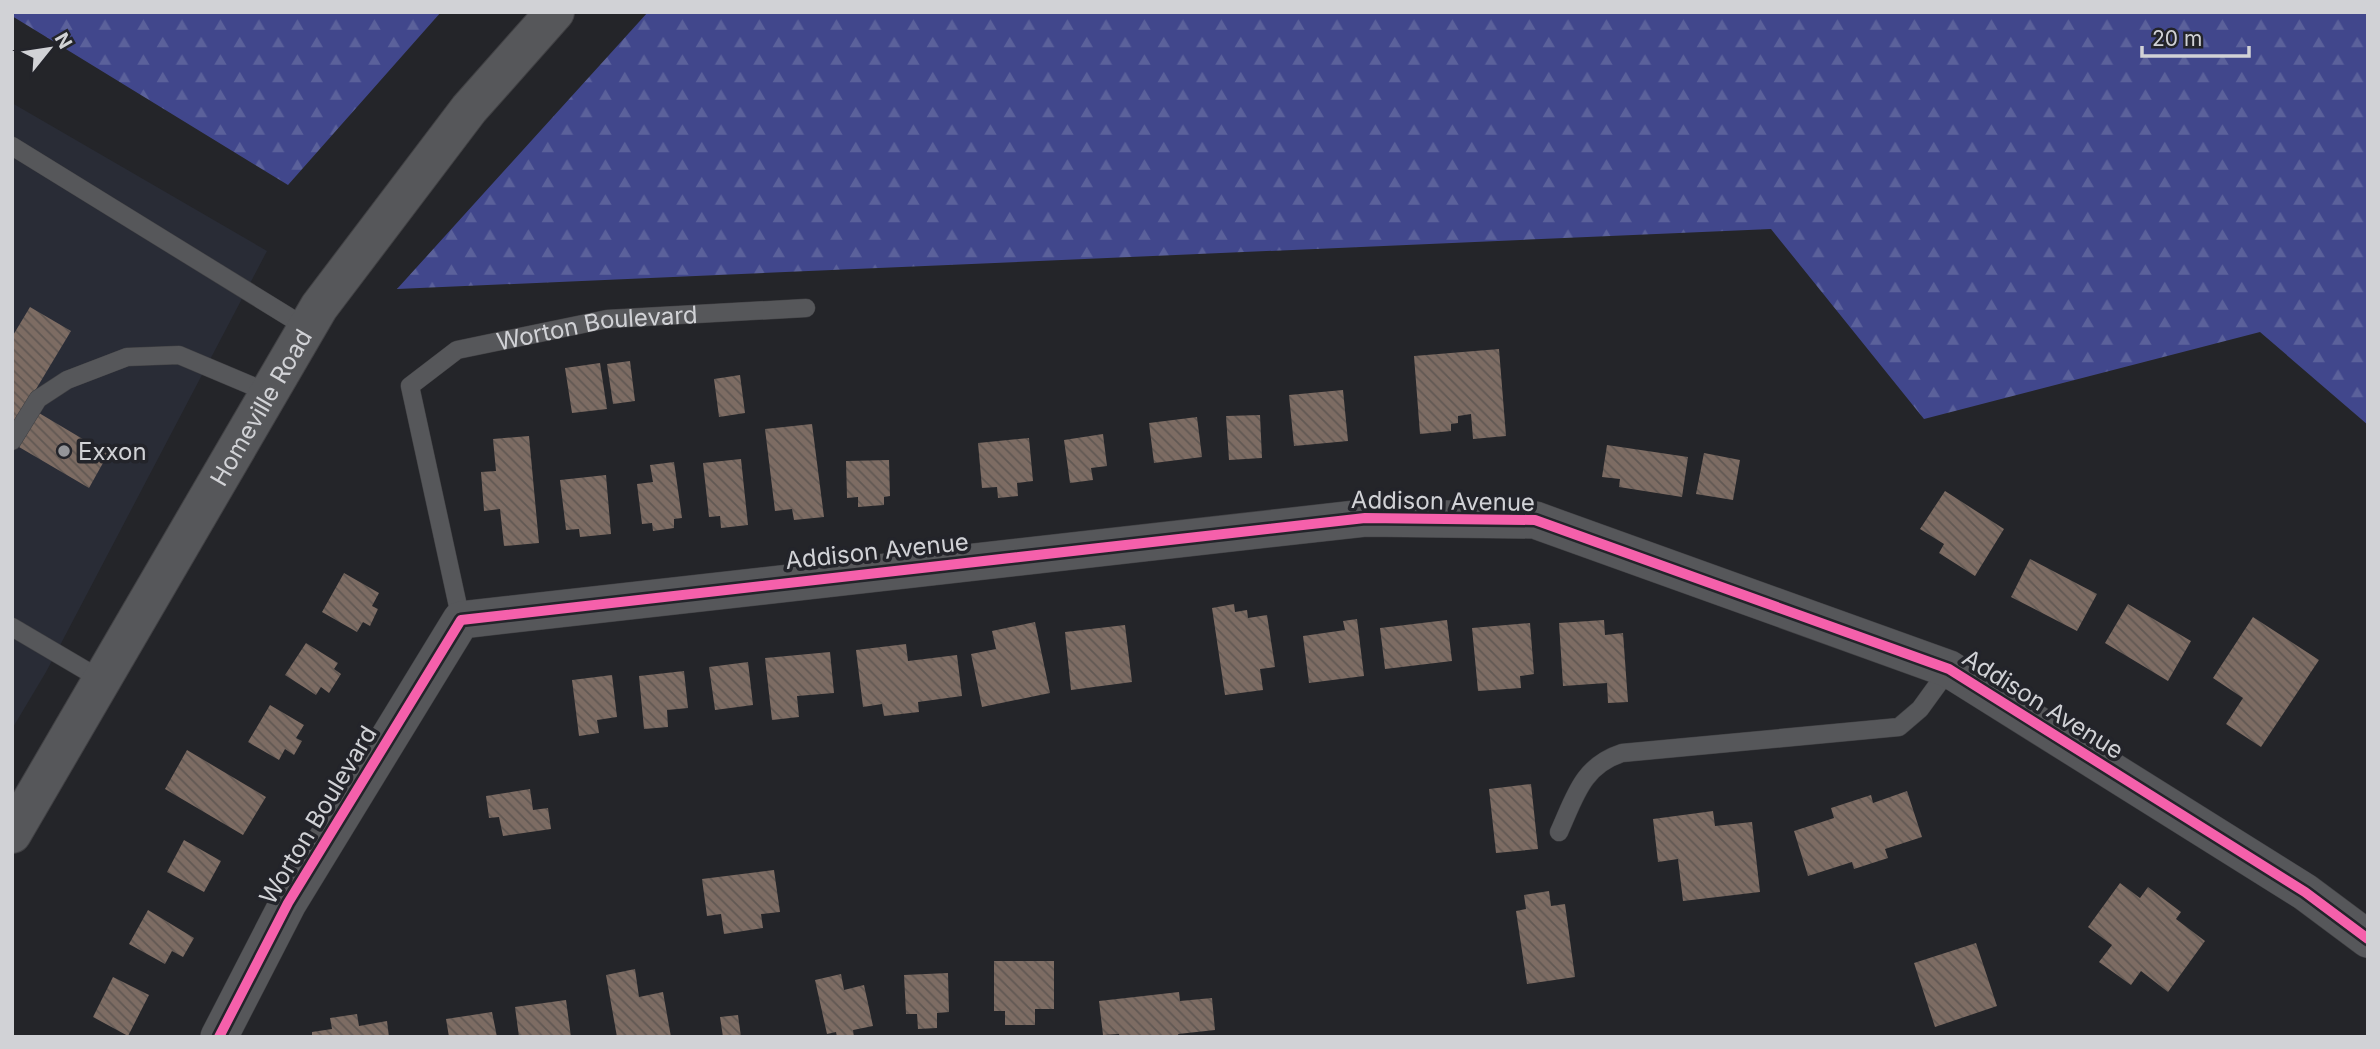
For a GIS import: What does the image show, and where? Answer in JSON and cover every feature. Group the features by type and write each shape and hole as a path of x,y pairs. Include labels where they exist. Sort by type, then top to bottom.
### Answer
{"street":[{"name":"Homeville Road","path":"12,834 320,307 469,108 555,12"},
{"name":"Addison Avenue","path":"461,620 1365,518 1535,520 1949,669 2305,892 2368,939"},
{"name":"Worton Boulevard","path":"219,1037 288,903 461,620"}],"lane":[{"path":"12,145 307,328"},
{"name":"Worton Boulevard","path":"461,620 410,386 457,350 607,319 806,308"},
{"path":"12,442 38,399 67,380 127,357 179,355 269,393"},
{"path":"12,626 102,680"},
{"path":"1559,832 1578,789 1594,768 1605,759 1622,753 1899,727 1920,709 1949,669"}],"shaded area":[{"path":"12,103 267,251 46,672 12,729"}],"green space":[{"path":"12,12 441,12 288,185 12,16"},
{"path":"648,12 2368,12 2368,425 2260,332 1924,419 1771,229 397,289"}],"building":[{"path":"30,307 71,331 12,429 12,337"},
{"path":"1499,349 1506,436 1473,439 1471,414 1458,416 1458,423 1451,424 1451,431 1420,434 1414,356"},
{"path":"630,361 635,401 613,404 607,364"},
{"path":"600,363 607,409 572,413 565,368"},
{"path":"740,375 745,413 719,417 714,379"},
{"path":"1343,390 1348,441 1294,446 1289,395"},
{"name":"Exxon","path":"39,413 108,454 89,488 19,447"},
{"path":"1260,415 1262,458 1229,460 1226,416"},
{"path":"1197,417 1202,457 1154,463 1149,423"},
{"path":"812,424 824,517 794,520 792,509 775,511 765,429"},
{"path":"1103,434 1107,466 1091,468 1093,480 1070,483 1064,440"},
{"path":"529,436 539,543 504,546 500,509 484,511 481,472 496,471 493,439"},
{"path":"1029,438 1033,481 1017,483 1018,496 998,498 997,487 982,488 978,443"},
{"path":"1607,445 1688,457 1682,497 1619,487 1620,479 1602,477"},
{"path":"1704,453 1740,460 1733,500 1696,494"},
{"path":"741,459 748,525 721,528 720,516 709,517 703,463"},
{"path":"889,460 890,496 884,497 884,505 858,507 858,497 847,498 846,461"},
{"path":"674,462 682,518 674,519 674,528 653,531 652,523 642,524 637,484 653,482 650,465"},
{"path":"606,475 611,534 580,537 579,529 566,530 560,480"},
{"path":"1945,491 2004,529 1975,576 1939,553 1944,544 1920,529"},
{"path":"2030,559 2097,594 2077,631 2011,597"},
{"path":"344,573 379,593 372,606 378,609 370,626 363,622 357,632 322,612"},
{"path":"1234,604 1235,612 1247,610 1248,618 1267,615 1275,667 1260,669 1263,690 1225,695 1212,608"},
{"path":"2128,604 2191,641 2168,681 2105,643"},
{"path":"2253,617 2319,660 2261,747 2226,724 2243,698 2213,678"},
{"path":"1357,619 1364,676 1309,683 1303,636 1345,630 1343,621"},
{"path":"1447,620 1452,661 1385,669 1380,628"},
{"path":"1604,620 1605,635 1623,633 1628,702 1608,703 1607,683 1563,686 1559,623"},
{"path":"1035,622 1050,693 982,707 971,654 996,649 992,631"},
{"path":"1530,623 1534,674 1520,676 1521,688 1478,691 1472,628"},
{"path":"1125,625 1132,682 1071,690 1065,632"},
{"path":"306,643 338,663 334,669 341,674 329,693 321,687 316,695 285,675"},
{"path":"906,644 908,661 957,655 962,696 918,702 919,712 884,716 882,704 863,707 856,650"},
{"path":"830,652 834,693 797,696 799,717 772,720 765,658"},
{"path":"748,662 753,705 715,710 709,667"},
{"path":"684,671 688,708 667,710 668,727 644,729 639,676"},
{"path":"612,675 617,717 597,720 599,733 579,736 572,680"},
{"path":"270,705 304,725 296,738 302,741 294,755 285,749 279,760 248,742"},
{"path":"187,750 266,797 243,835 165,789"},
{"path":"1531,784 1538,849 1496,853 1489,789"},
{"path":"530,789 533,810 548,808 551,829 503,836 499,817 489,818 486,796"},
{"path":"1907,791 1922,837 1885,849 1888,858 1854,869 1852,862 1808,876 1794,831 1834,818 1831,808 1871,795 1873,803"},
{"path":"1713,811 1715,826 1752,822 1760,892 1683,901 1678,859 1658,862 1653,819"},
{"path":"184,840 221,861 204,892 167,872"},
{"path":"774,870 780,912 761,914 763,928 724,934 721,914 707,916 702,879"},
{"path":"2120,883 2140,898 2148,887 2181,912 2176,919 2205,941 2168,992 2141,971 2131,985 2099,962 2112,945 2088,927"},
{"path":"1549,891 1551,906 1565,904 1575,977 1527,984 1516,911 1526,909 1524,895"},
{"path":"148,910 194,938 183,957 172,951 165,964 129,944"},
{"path":"1976,943 1997,1006 1935,1027 1914,963"},
{"path":"994,961 1054,961 1054,1009 1035,1009 1035,1025 1005,1025 1005,1011 994,1011"},
{"path":"635,969 639,997 663,992 671,1037 617,1037 606,975"},
{"path":"948,973 949,1012 937,1013 937,1028 918,1029 917,1014 906,1014 904,975"},
{"path":"841,974 844,990 864,985 873,1026 853,1030 854,1037 837,1037 836,1032 827,1034 815,980"},
{"path":"113,977 149,995 128,1036 93,1017"},
{"path":"1179,992 1180,1001 1212,998 1215,1030 1178,1034 1179,1037 1103,1035 1099,1001"},
{"path":"566,1000 571,1037 519,1037 515,1007"},
{"path":"492,1012 497,1037 449,1037 446,1019"},
{"path":"357,1014 359,1026 387,1021 389,1037 312,1037 312,1032 332,1029 330,1018"},
{"path":"738,1015 741,1037 723,1037 720,1017"}],"cycle path":[{"path":"219,1037 288,903 461,620 1365,518 1535,520 1949,669 2305,892 2368,939"}],"place":[{"name":"Exxon","path":"64,451"}]}
